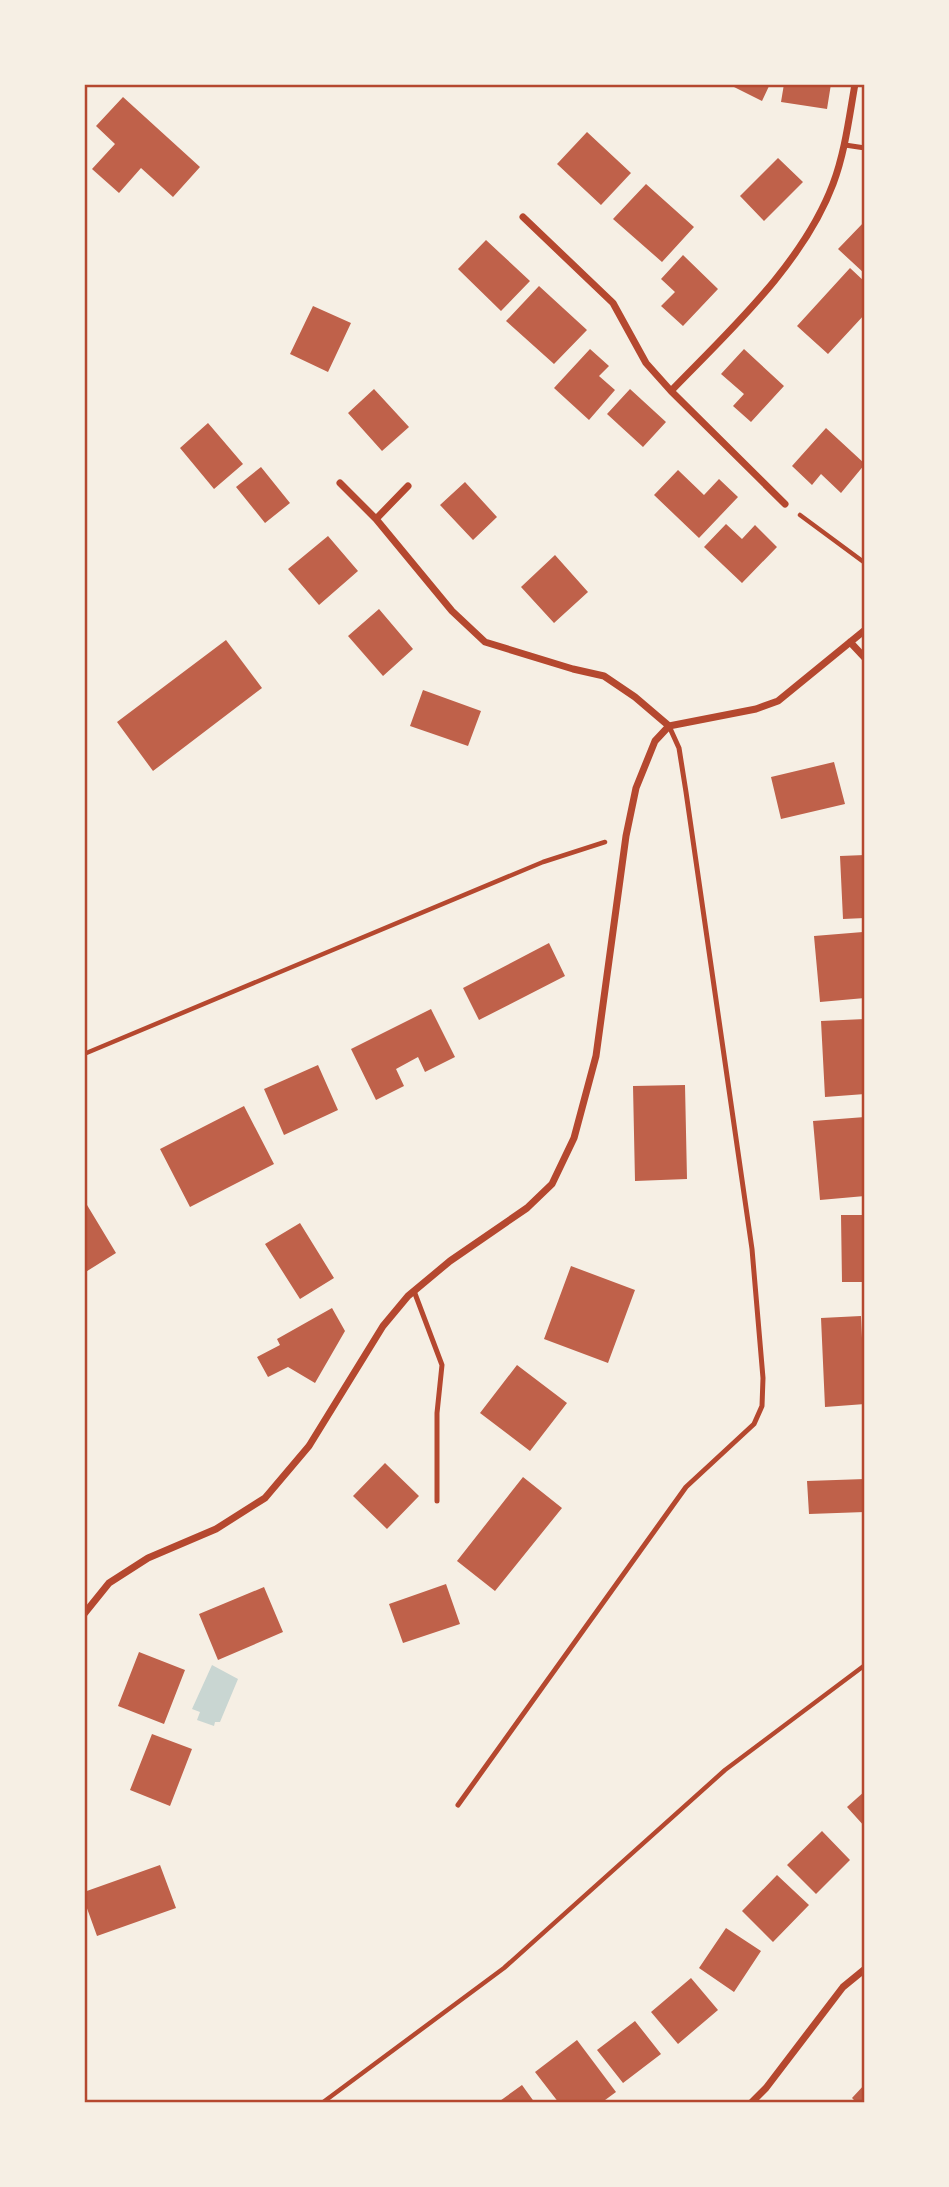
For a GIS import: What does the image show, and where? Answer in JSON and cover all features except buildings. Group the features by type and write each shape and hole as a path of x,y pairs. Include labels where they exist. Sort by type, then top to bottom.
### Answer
{"street":[{"path":"671,391 774,281 818,218 845,145 855,84"},
{"path":"523,217 613,303 646,363 785,504"},
{"path":"340,484 376,519 452,611 485,642 561,666 604,676 635,697 669,726"},
{"path":"376,519 408,486"},
{"path":"84,1614 109,1583 148,1558 216,1529 265,1498 309,1446 383,1326 414,1291 450,1261 527,1208 552,1184 574,1138 596,1056 626,836 636,788 655,741 669,726 756,709 778,701 865,630"},
{"path":"850,642 865,658"},
{"path":"751,2103 766,2088 843,1987 865,1969"}],"lane":[{"path":"845,145 865,148"},
{"path":"458,1805 686,1487 754,1424 762,1406 763,1378 752,1249 679,748 669,726"},
{"path":"414,1291 442,1365 437,1413 438,1501"}],"path":[{"path":"785,504 865,563"},
{"path":"84,1054 542,862 626,836"},
{"path":"321,2103 504,1968 725,1770 865,1665"}],"shaded area":[{"path":"212,1665 238,1679 220,1722 215,1722 214,1726 197,1720 200,1712 192,1709"}]}
